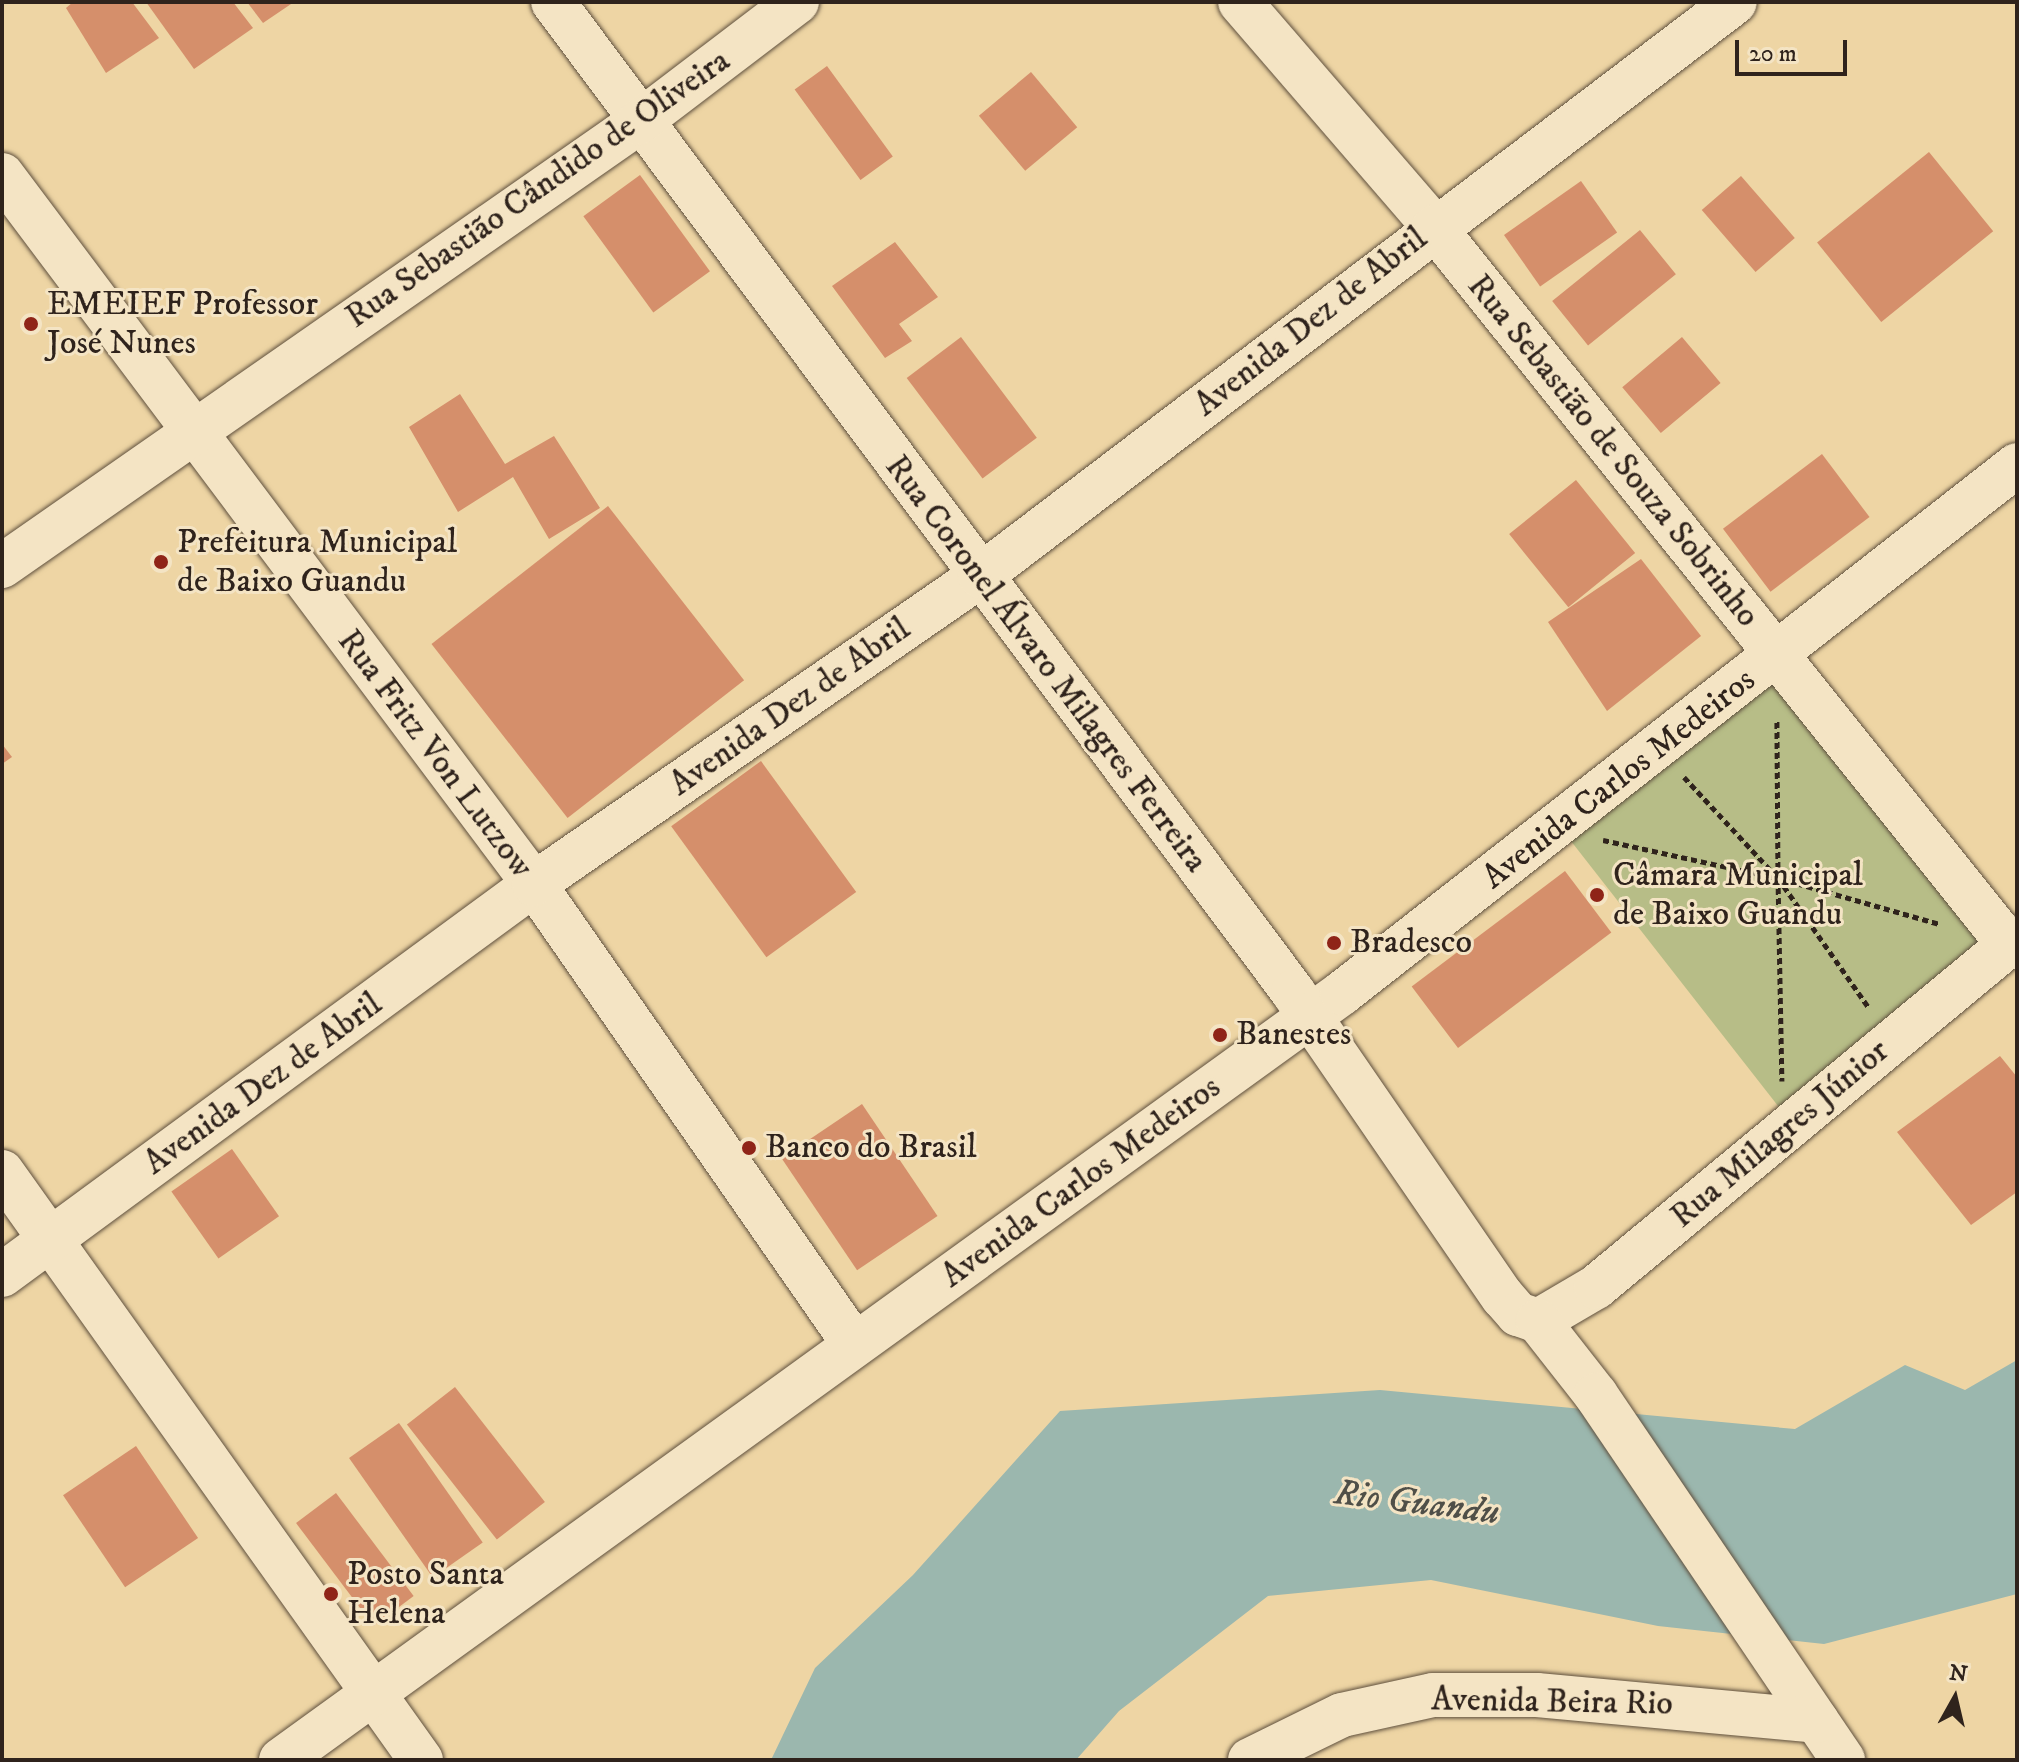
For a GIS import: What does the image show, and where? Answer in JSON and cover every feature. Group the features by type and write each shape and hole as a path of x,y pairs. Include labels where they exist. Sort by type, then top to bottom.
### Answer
{"street":[{"name":"Rua Coronel Álvaro Milagres Ferreira","path":"553,2 638,123 1309,1018 1503,1297 1518,1314 1538,1321 1596,1395 1773,1652 1843,1760"},
{"name":"Rua Sebastião Cândido de Oliveira","path":"2,566 190,432 638,123 797,2"},
{"name":"Rua Sebastião de Souza Sobrinho","path":"1240,2 1434,227 1777,656 2013,942"},
{"name":"Avenida Dez de Abril","path":"2,1275 534,884 980,576 1434,227 1571,129 1735,2"},
{"name":"Rua Fritz Von Lutzow","path":"2,175 190,432 534,884 854,1344"},
{"name":"Avenida Carlos Medeiros","path":"281,1760 1309,1018 1659,750 2017,465"},
{"name":"Rua Milagres Júnior","path":"1538,1321 1596,1287 2013,942"},
{"path":"2,1172 371,1694 421,1760"},
{"name":"Avenida Beira Rio","path":"1250,1760 1342,1715 1433,1695 1537,1695 1817,1721"}],"path":[{"path":"1777,656 1783,1130"},
{"path":"1659,750 1778,878 1891,1041"},
{"path":"1555,830 1778,878 1951,928"}],"green space":[{"path":"1778,674 1990,946 1781,1110 1568,838"}],"water":[{"name":"Rio Guandu","path":"2017,1360 2017,1594 1824,1644 1658,1626 1431,1580 1268,1596 1119,1711 1076,1760 771,1760 815,1668 913,1575 1060,1411 1380,1390 1795,1429 1905,1365 1965,1390"}],"building":[{"path":"73,2 132,2 159,38 106,73 66,8"},
{"path":"146,2 233,2 253,28 194,69"},
{"path":"247,2 294,2 263,23"},
{"path":"827,66 893,157 860,180 795,90"},
{"path":"1031,72 1077,127 1025,171 979,116"},
{"path":"1929,152 1993,231 1881,322 1817,243"},
{"path":"640,175 710,271 653,312 583,216"},
{"path":"1741,176 1795,238 1756,272 1702,210"},
{"path":"1581,181 1617,233 1540,287 1504,235"},
{"path":"1640,230 1676,274 1588,345 1552,301"},
{"path":"895,242 938,297 899,324 912,341 885,358 832,286"},
{"path":"961,337 1037,438 983,479 907,378"},
{"path":"1682,337 1721,383 1661,433 1622,387"},
{"path":"460,394 505,464 554,436 600,508 549,539 513,477 458,512 409,427"},
{"path":"1822,454 1870,517 1771,592 1723,529"},
{"path":"1576,480 1635,553 1568,607 1509,534"},
{"path":"608,506 744,680 568,818 431,644"},
{"path":"1641,559 1701,636 1607,711 1548,622"},
{"path":"2,744 12,757 2,764"},
{"path":"761,761 856,892 766,957 671,826"},
{"path":"1565,871 1611,932 1458,1048 1412,987"},
{"path":"2000,1056 2017,1077 2017,1192 1971,1225 1897,1132"},
{"path":"862,1104 937,1216 857,1270 782,1158"},
{"path":"232,1149 279,1216 218,1259 171,1191"},
{"path":"455,1387 545,1502 497,1540 407,1425"},
{"path":"399,1423 483,1543 433,1578 349,1458"},
{"path":"136,1446 198,1538 125,1587 63,1495"},
{"path":"336,1493 414,1596 374,1626 296,1523"}],"place":[{"name":"EMEIEF Professor José Nunes","path":"31,324"},
{"name":"Prefeitura Municipal de Baixo Guandu","path":"161,562"},
{"name":"Câmara Municipal de Baixo Guandu","path":"1597,895"},
{"name":"Bradesco","path":"1334,943"},
{"name":"Banestes","path":"1220,1035"},
{"name":"Banco do Brasil","path":"749,1148"},
{"name":"Posto Santa Helena","path":"331,1594"}]}
